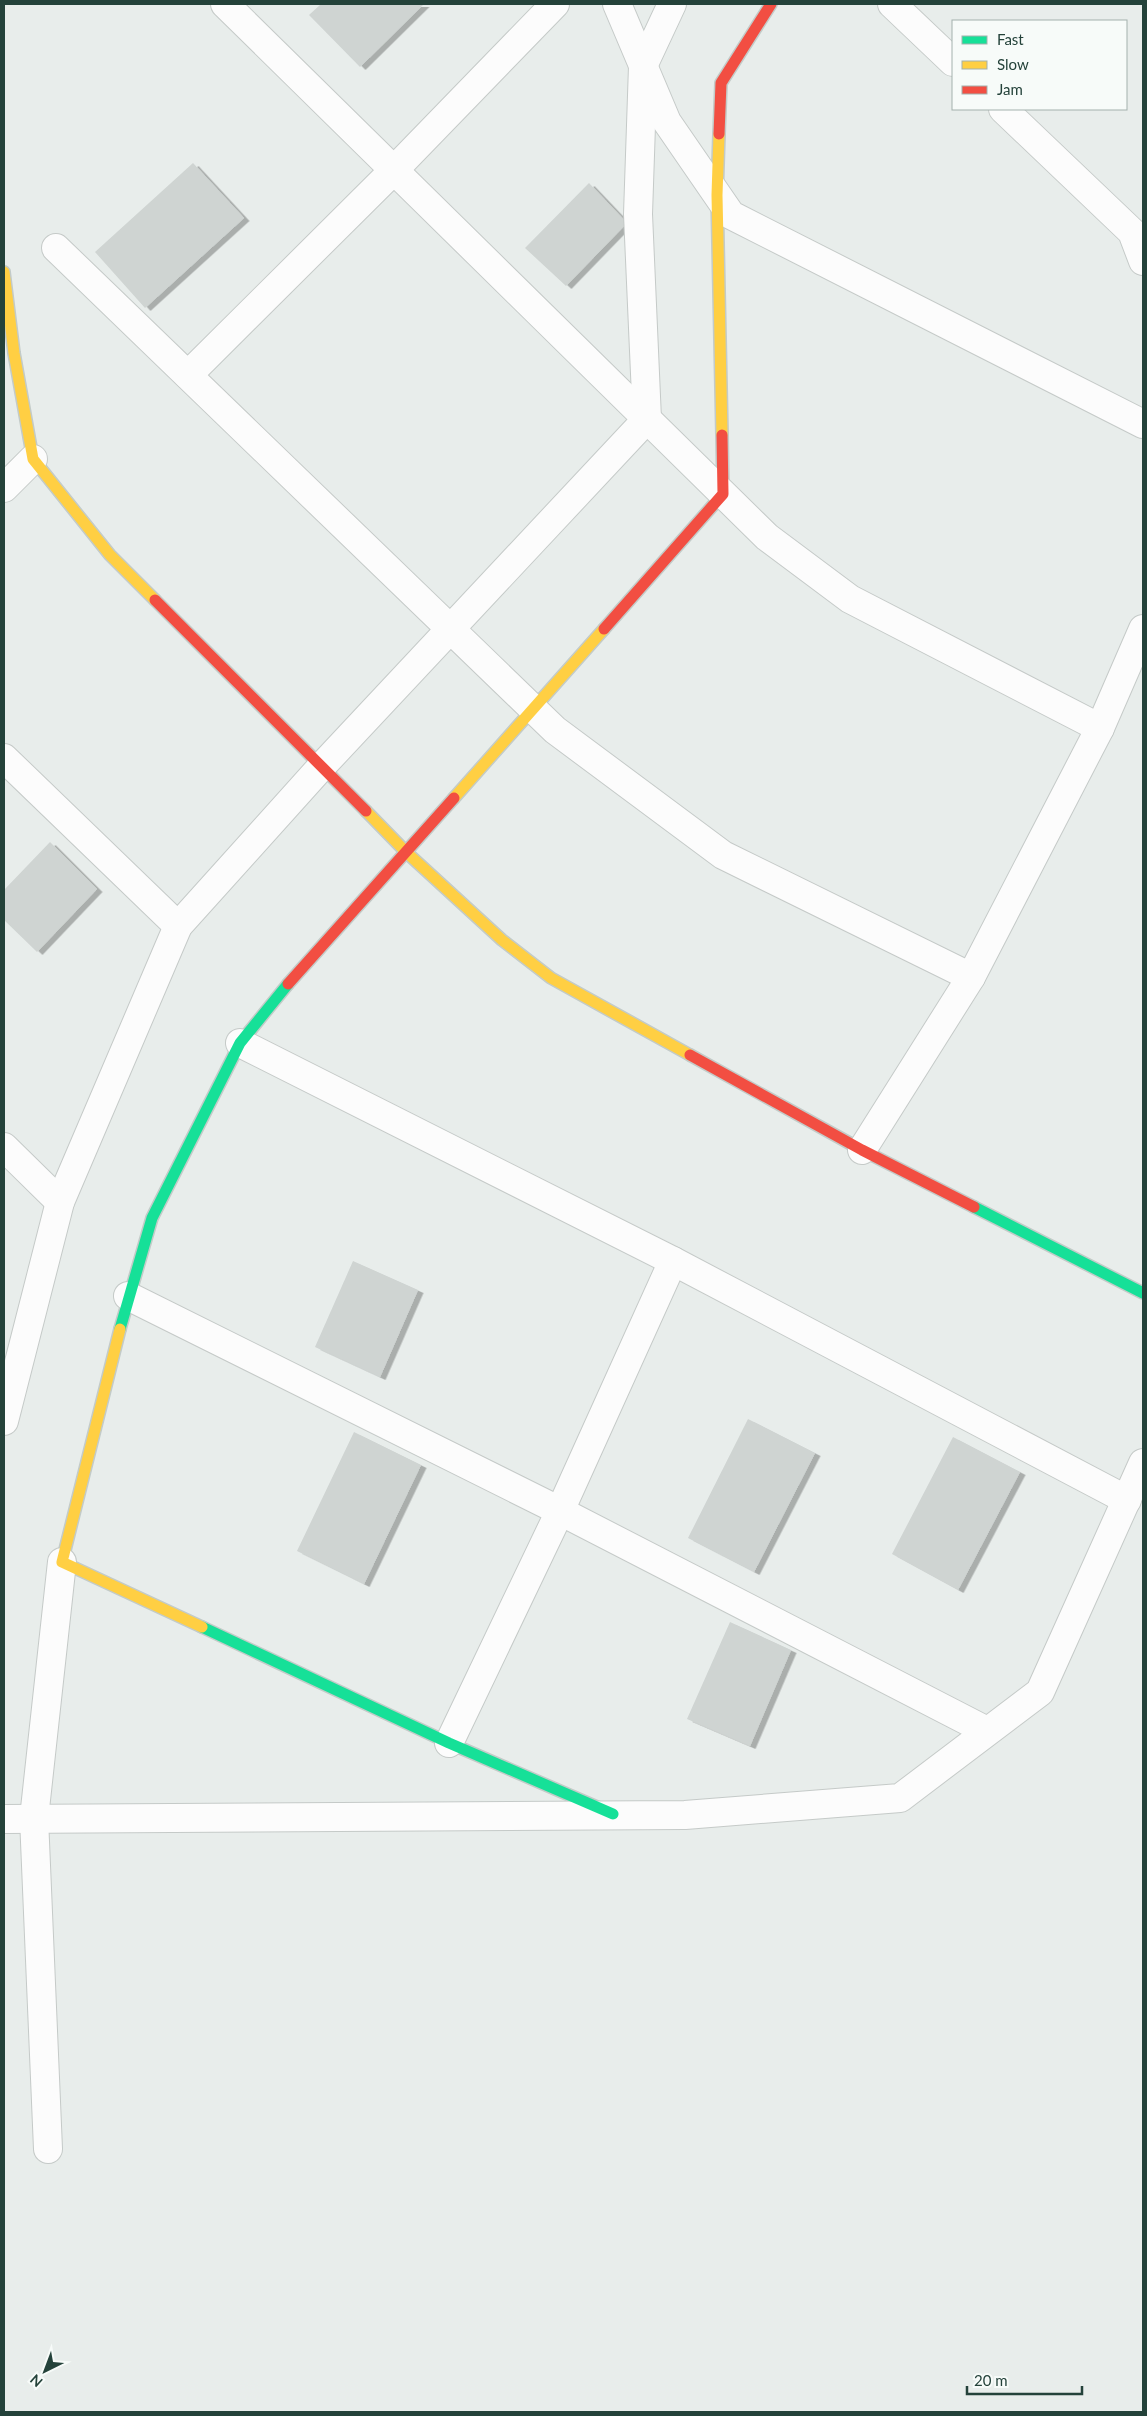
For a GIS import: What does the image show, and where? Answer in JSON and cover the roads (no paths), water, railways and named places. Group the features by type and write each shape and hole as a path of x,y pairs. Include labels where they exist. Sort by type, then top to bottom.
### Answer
{"street":[{"path":"224,4 767,537 850,599 1100,728"},
{"path":"188,375 394,170 555,4"},
{"path":"617,4 667,122 731,215 1143,424"},
{"path":"4,1422 60,1202 178,926 322,766 452,630 647,419 638,214 643,66 672,4"},
{"path":"48,2149 34,1818 62,1562 128,1296 152,1218 240,1043 291,980 534,710 723,494 717,195 721,83 771,4"},
{"path":"892,4 952,61"},
{"path":"1004,110 1132,232 1143,260"},
{"path":"56,248 555,730 723,854 972,977"},
{"path":"4,272 14,353 33,459 110,555 406,852 502,940 551,978 862,1150 1143,1293"},
{"path":"4,488 33,459"},
{"path":"862,1150 972,977 1100,728 1143,629"},
{"path":"4,758 178,926"},
{"path":"240,1043 673,1261 1127,1500"},
{"path":"4,1147 60,1202"},
{"path":"449,1743 560,1511 673,1261"},
{"path":"128,1296 560,1511 987,1731"},
{"path":"4,1819 685,1815 900,1798 1040,1692 1143,1463"},
{"path":"62,1562 449,1743 613,1814"}]}
